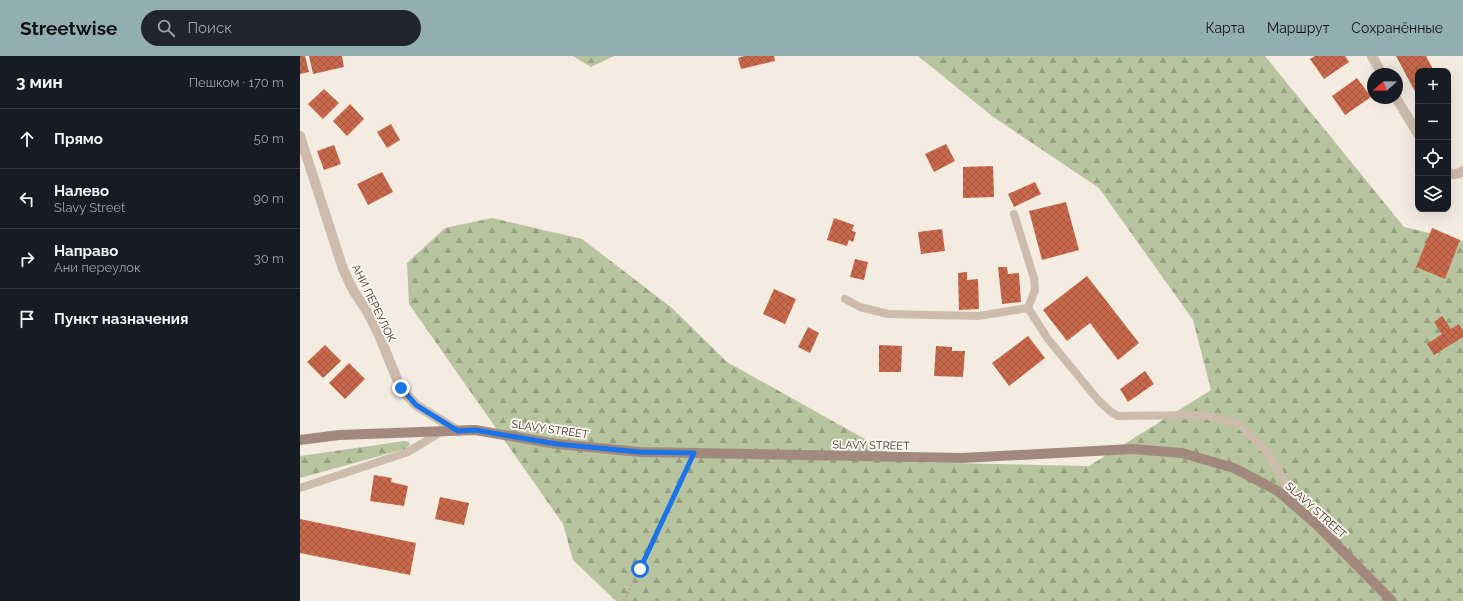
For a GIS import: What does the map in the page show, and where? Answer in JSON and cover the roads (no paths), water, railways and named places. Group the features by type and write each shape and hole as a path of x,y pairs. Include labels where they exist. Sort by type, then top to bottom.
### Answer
{"street":[{"path":"1372,56 1379,68"},
{"path":"1400,104 1415,129"},
{"name":"АНИ ПЕРЕУЛОК","path":"300,136 343,269 353,290 368,313 401,388 416,405 458,431"},
{"path":"1451,174 1460,173 1463,171"},
{"name":"SLAVY STREET","path":"300,440 339,435 475,430 557,444 640,452 962,458 1132,449 1182,453 1234,468 1278,491 1317,524 1392,601"}],"lane":[{"path":"1014,214 1034,278 1035,290 1028,308"},
{"path":"844,299 860,307 888,314 978,316 1028,308"},
{"path":"1028,308 1048,339 1098,400 1111,412 1118,416 1204,415 1239,424 1268,453 1283,479 1289,501"},
{"path":"300,488 408,452 442,431"}]}
